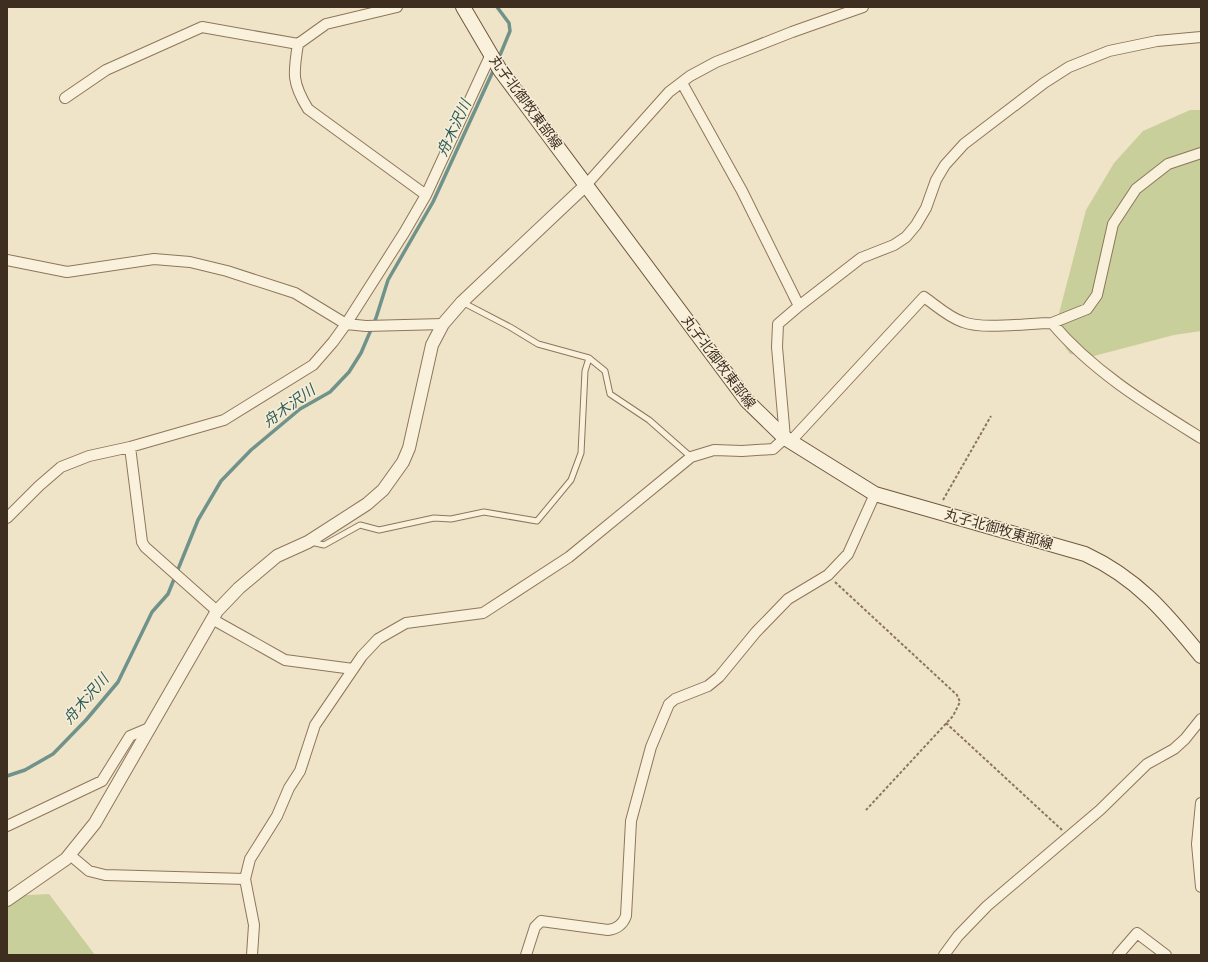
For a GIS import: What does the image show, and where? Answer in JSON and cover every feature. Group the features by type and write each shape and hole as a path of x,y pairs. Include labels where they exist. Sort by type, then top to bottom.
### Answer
{"main road":[{"name":"丸子北御牧東部線","path":"463,7 500,70 747,401 788,440 875,494 1085,554 1104,563 1131,581 1153,599 1201,656"}],"street":[{"path":"65,98 106,70 202,26 298,44 326,24 396,7"},
{"path":"7,900 48,873 70,855 95,823 215,615 239,588 277,556 308,542 367,504 383,490 403,462 409,448 432,345 444,324 462,302 586,185 669,92 716,62 792,32 862,7"},
{"path":"788,440 777,346 778,324 861,258 894,245 906,238 926,208 936,180 945,165 964,144 1044,83 1069,67 1109,51 1157,41 1201,37"},
{"path":"298,44 295,67 297,91 308,109 426,195"},
{"path":"7,518 39,486 62,467 89,456 130,447 224,420 256,402 313,365 346,324 404,233 426,195 491,54"},
{"path":"682,83 742,191 799,306"},
{"path":"252,955 254,925 245,879 250,859 277,816 289,788 300,771 315,725 353,669 378,639 406,623 483,613 569,557 691,457 714,450 742,451 772,449 788,440 924,297 951,317 964,323 978,325 1052,323 1087,309 1097,295 1113,224 1136,189 1168,164 1201,153"},
{"path":"7,260 66,272 154,259 190,262 227,271 294,294 346,324 366,326 444,324"},
{"path":"1052,323 1065,338 1133,395 1201,438"},
{"path":"130,447 142,542 145,547 215,615 285,660 353,669"},
{"path":"526,955 535,927 541,921 546,920 608,930 614,930 624,922 626,916 631,821 651,747 669,704 675,699 708,686 719,677 756,632 788,599 828,575 848,554 875,494"},
{"path":"944,955 958,936 987,906 1100,810 1147,764 1174,749 1185,739 1201,719"},
{"path":"7,826 102,781 130,736 149,728"},
{"path":"1201,803 1197,844 1201,887"},
{"path":"70,855 89,871 105,875 245,879"},
{"path":"1118,955 1137,933 1166,955"}],"lane":[{"path":"462,302 510,327 538,344 589,358 605,371 610,394 649,420 691,457"},
{"path":"308,542 324,545 360,525 380,530 434,518 452,519 484,512 537,521 572,480 581,453 585,371 589,358"}],"path":[{"path":"937,511 991,416"},
{"path":"828,575 957,695 960,702 957,709 946,723 866,810"},
{"path":"946,723 1069,836"}],"green space":[{"path":"1190,110 1201,110 1201,331 1174,335 1094,356 1070,354 1061,341 1057,321 1086,210 1114,163 1143,131"},
{"path":"49,894 95,955 7,955 7,896"}],"waterway":[{"name":"舟木沢川","path":"497,7 509,23 510,31 498,60"},
{"name":"舟木沢川","path":"7,776 25,770 53,754 86,720 118,682 152,612 168,594 198,520 221,481 251,450 300,409 330,392 349,372 361,353 376,318 388,280 433,202 494,69"}]}
